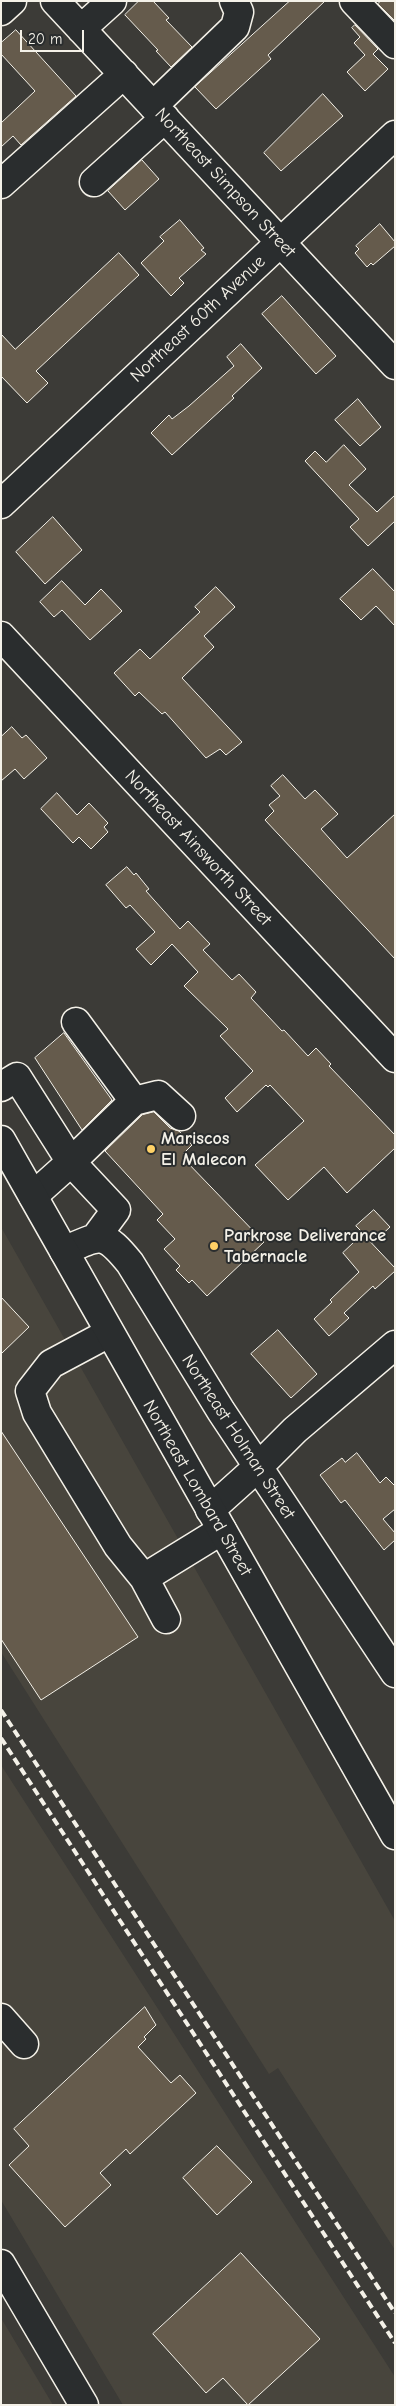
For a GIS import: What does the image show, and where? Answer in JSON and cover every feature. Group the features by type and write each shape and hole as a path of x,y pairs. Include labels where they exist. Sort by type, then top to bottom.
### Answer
{"street":[{"path":"1,11 12,1"},
{"name":"Northeast Simpson Street","path":"54,1 395,365"},
{"path":"81,29 112,1"},
{"path":"94,182 235,26 239,12 234,1"},
{"path":"354,1 395,44"},
{"path":"1,184 124,74"},
{"name":"Northeast 60th Avenue","path":"1,504 395,135"},
{"name":"Northeast Ainsworth Street","path":"1,636 392,1050"},
{"path":"76,1022 134,1100"},
{"path":"1,1087 17,1077 72,1162 116,1210 96,1237 64,1251"},
{"path":"33,1196 72,1162 134,1100 158,1095 181,1116"},
{"name":"Northeast Lombard Street","path":"1,1140 395,1835"},
{"name":"Northeast Holman Street","path":"96,1237 106,1240 118,1248 130,1263 221,1411 259,1466 304,1539 352,1607 395,1673"},
{"path":"109,1333 50,1364 30,1391 37,1413 118,1546 144,1578 166,1619"},
{"path":"144,1578 216,1520 259,1466 295,1430 395,1345"},
{"path":"1,2018 24,2044"},
{"path":"2,2266 84,2405"}],"shaded area":[{"path":"1,1227 395,1921 395,2250 278,2068 269,2074 1,1652"},
{"path":"1,1765 395,2377 395,2405 123,2405 1,2200"},
{"path":"1,2318 53,2405 1,2405"}],"building":[{"path":"139,1 153,1 169,18 166,20 192,47 171,67 156,51 158,50 125,15"},
{"path":"290,1 325,1 268,55 271,59 216,109 195,87"},
{"path":"381,1 395,1 395,21 378,4"},
{"path":"355,25 378,49 373,54 388,69 365,91 347,72 365,55 354,43 360,37 352,28"},
{"path":"16,30 76,96 21,145 13,136 1,147 1,123 35,91 1,54 1,43"},
{"path":"323,94 343,116 281,171 264,153"},
{"path":"142,160 159,179 125,210 108,191"},
{"path":"180,220 204,248 201,250 206,254 179,278 184,283 171,296 141,263 164,241 160,237"},
{"path":"380,224 395,242 395,246 373,265 371,263 367,267 355,253 359,249 356,246"},
{"path":"119,253 139,275 36,371 48,383 27,403 1,376 1,334 15,349"},
{"path":"282,296 336,356 316,374 262,314"},
{"path":"241,344 262,368 232,396 234,398 172,455 151,433 169,415 172,419 189,406 234,366 227,357"},
{"path":"358,399 381,427 360,446 335,420"},
{"path":"344,445 366,469 349,485 377,512 395,495 395,521 368,546 350,527 359,519 305,461 315,451 326,462"},
{"path":"53,517 82,550 45,584 16,552"},
{"path":"373,569 395,592 395,626 376,606 361,620 340,599"},
{"path":"62,581 85,605 101,589 122,611 90,640 62,610 54,617 40,602"},
{"path":"216,587 235,607 204,636 214,647 182,678 242,742 226,755 220,749 206,758 165,712 162,714 139,692 135,696 114,673 140,649 150,659 200,612 195,607"},
{"path":"12,727 22,738 26,735 47,758 24,779 15,769 1,781 1,737"},
{"path":"283,775 305,799 315,790 338,814 321,829 347,858 395,814 395,959 265,820 274,811 269,805 280,796 271,786"},
{"path":"57,793 77,815 89,803 108,823 104,827 108,832 91,849 79,837 73,843 41,809"},
{"path":"127,867 134,875 136,873 149,889 146,891 180,929 188,921 210,944 203,950 232,980 239,974 256,992 251,998 282,1031 284,1030 308,1056 316,1048 331,1064 329,1066 395,1135 395,1148 347,1193 324,1167 288,1200 255,1165 304,1121 270,1085 268,1087 266,1085 237,1112 225,1098 253,1071 220,1036 228,1029 184,986 198,972 172,944 151,965 136,949 155,932 130,905 126,908 106,885"},
{"path":"64,1033 112,1100 82,1130 35,1058"},
{"path":"154,1112 170,1128 179,1131 192,1145 183,1154 186,1157 184,1159 264,1242 207,1296 192,1280 189,1283 176,1270 180,1266 164,1249 175,1239 157,1220 163,1214 105,1151 142,1115"},
{"path":"374,1210 390,1227 373,1243 356,1226"},
{"path":"363,1234 395,1268 395,1271 375,1289 373,1286 344,1313 349,1318 329,1336 314,1319 332,1302 330,1300 359,1272 343,1253"},
{"path":"1,1297 29,1327 1,1354"},
{"path":"278,1330 317,1374 291,1398 251,1354"},
{"path":"1,1431 138,1637 41,1700 1,1639"},
{"path":"357,1453 380,1483 386,1477 395,1486 395,1509 383,1519 395,1533 395,1540 384,1550 345,1500 341,1503 320,1475 342,1458 345,1462"},
{"path":"145,2007 156,2025 144,2037 146,2039 138,2047 171,2083 180,2075 196,2093 130,2154 126,2149 100,2173 111,2185 65,2227 9,2165 29,2146 14,2129"},
{"path":"217,2146 252,2182 217,2215 183,2178"},
{"path":"241,2253 320,2339 248,2405 223,2378 206,2393 153,2334"}],"railway":[{"path":"1,1710 395,2313"},
{"path":"1,1738 395,2343"}],"place":[{"name":"Mariscos El Malecon","path":"151,1149"},
{"name":"Parkrose Deliverance Tabernacle","path":"214,1246"}]}
